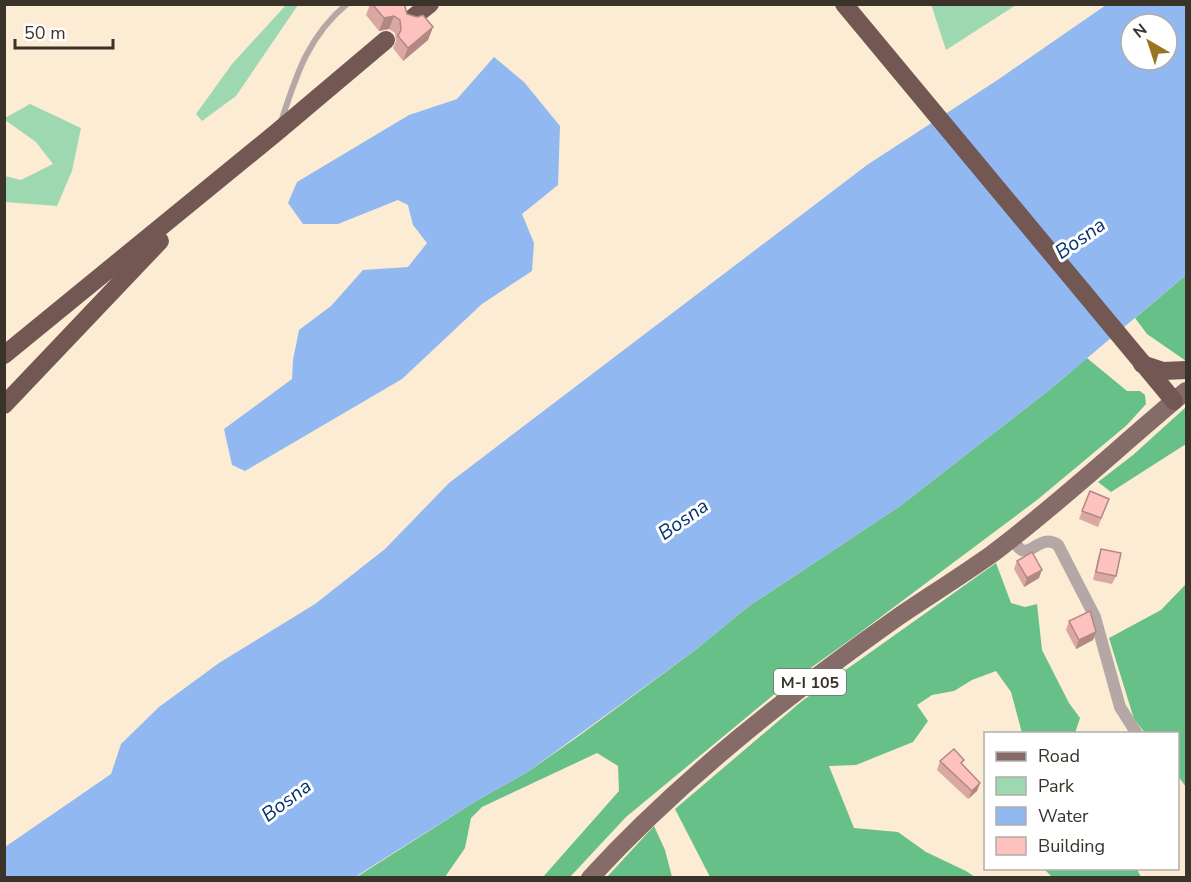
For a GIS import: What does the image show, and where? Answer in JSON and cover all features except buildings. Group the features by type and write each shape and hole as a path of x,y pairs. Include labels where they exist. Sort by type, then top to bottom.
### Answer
{"highway":[{"path":"411,19 430,4"},
{"path":"848,8 1142,364 1180,396"},
{"path":"4,355 386,40"},
{"path":"4,405 225,175"},
{"path":"4,338 97,279"},
{"path":"1142,364 1163,371 1186,370"}],"main road":[{"name":"M-I 105","path":"590,878 666,801 744,732 898,617 1049,509 1180,396"}],"street":[{"path":"1012,537 1019,548 1024,551 1030,550 1045,540 1051,540 1058,545 1095,617 1120,707 1136,732"}],"lane":[{"path":"277,132 293,83 310,46 324,25 347,4"}],"green space":[{"path":"931,4 1016,4 1016,5 946,50"},
{"path":"286,5 298,5 236,96 202,121 196,114 232,64"},
{"path":"30,104 81,128 72,171 57,206 5,202 5,176 21,180 53,164 36,142 5,120"},
{"path":"1186,275 1186,361 1147,334 1135,318"},
{"path":"1087,358 1127,391 1140,391 1145,395 1146,404 1127,425 1037,500 777,692 626,817 570,877 543,877 619,791 618,766 597,753 482,807 471,818 465,848 445,877 355,878 476,801 526,773 576,738 694,651 749,606 900,506"},
{"path":"1186,407 1186,444 1111,492 1098,482 1133,455"},
{"path":"996,563 1011,603 1025,607 1037,604 1042,650 1069,703 1080,718 1075,732 1022,732 1011,692 996,671 972,680 954,691 932,695 917,705 928,721 913,742 856,765 829,766 854,828 898,832 926,852 975,877 710,877 675,809 802,701"},
{"path":"1186,584 1186,787 1179,777 1179,732 1144,732 1134,719 1109,638 1161,610"},
{"path":"654,826 665,850 672,877 607,877"},
{"path":"1045,870 1138,870 1141,877 1052,877"}],"water":[{"name":"Bosna","path":"1106,5 1186,5 1186,275 1048,391 900,506 749,606 694,651 526,773 476,801 355,877 5,878 5,847 111,774 121,744 159,707 219,663 315,604 385,549 449,483 867,165 999,79"},
{"path":"494,57 524,82 560,126 558,185 522,214 534,243 532,271 482,304 402,379 245,471 232,465 224,429 292,379 299,330 331,306 363,270 408,267 427,243 413,225 408,205 398,200 338,224 303,224 288,203 297,182 409,115 457,99"}]}
